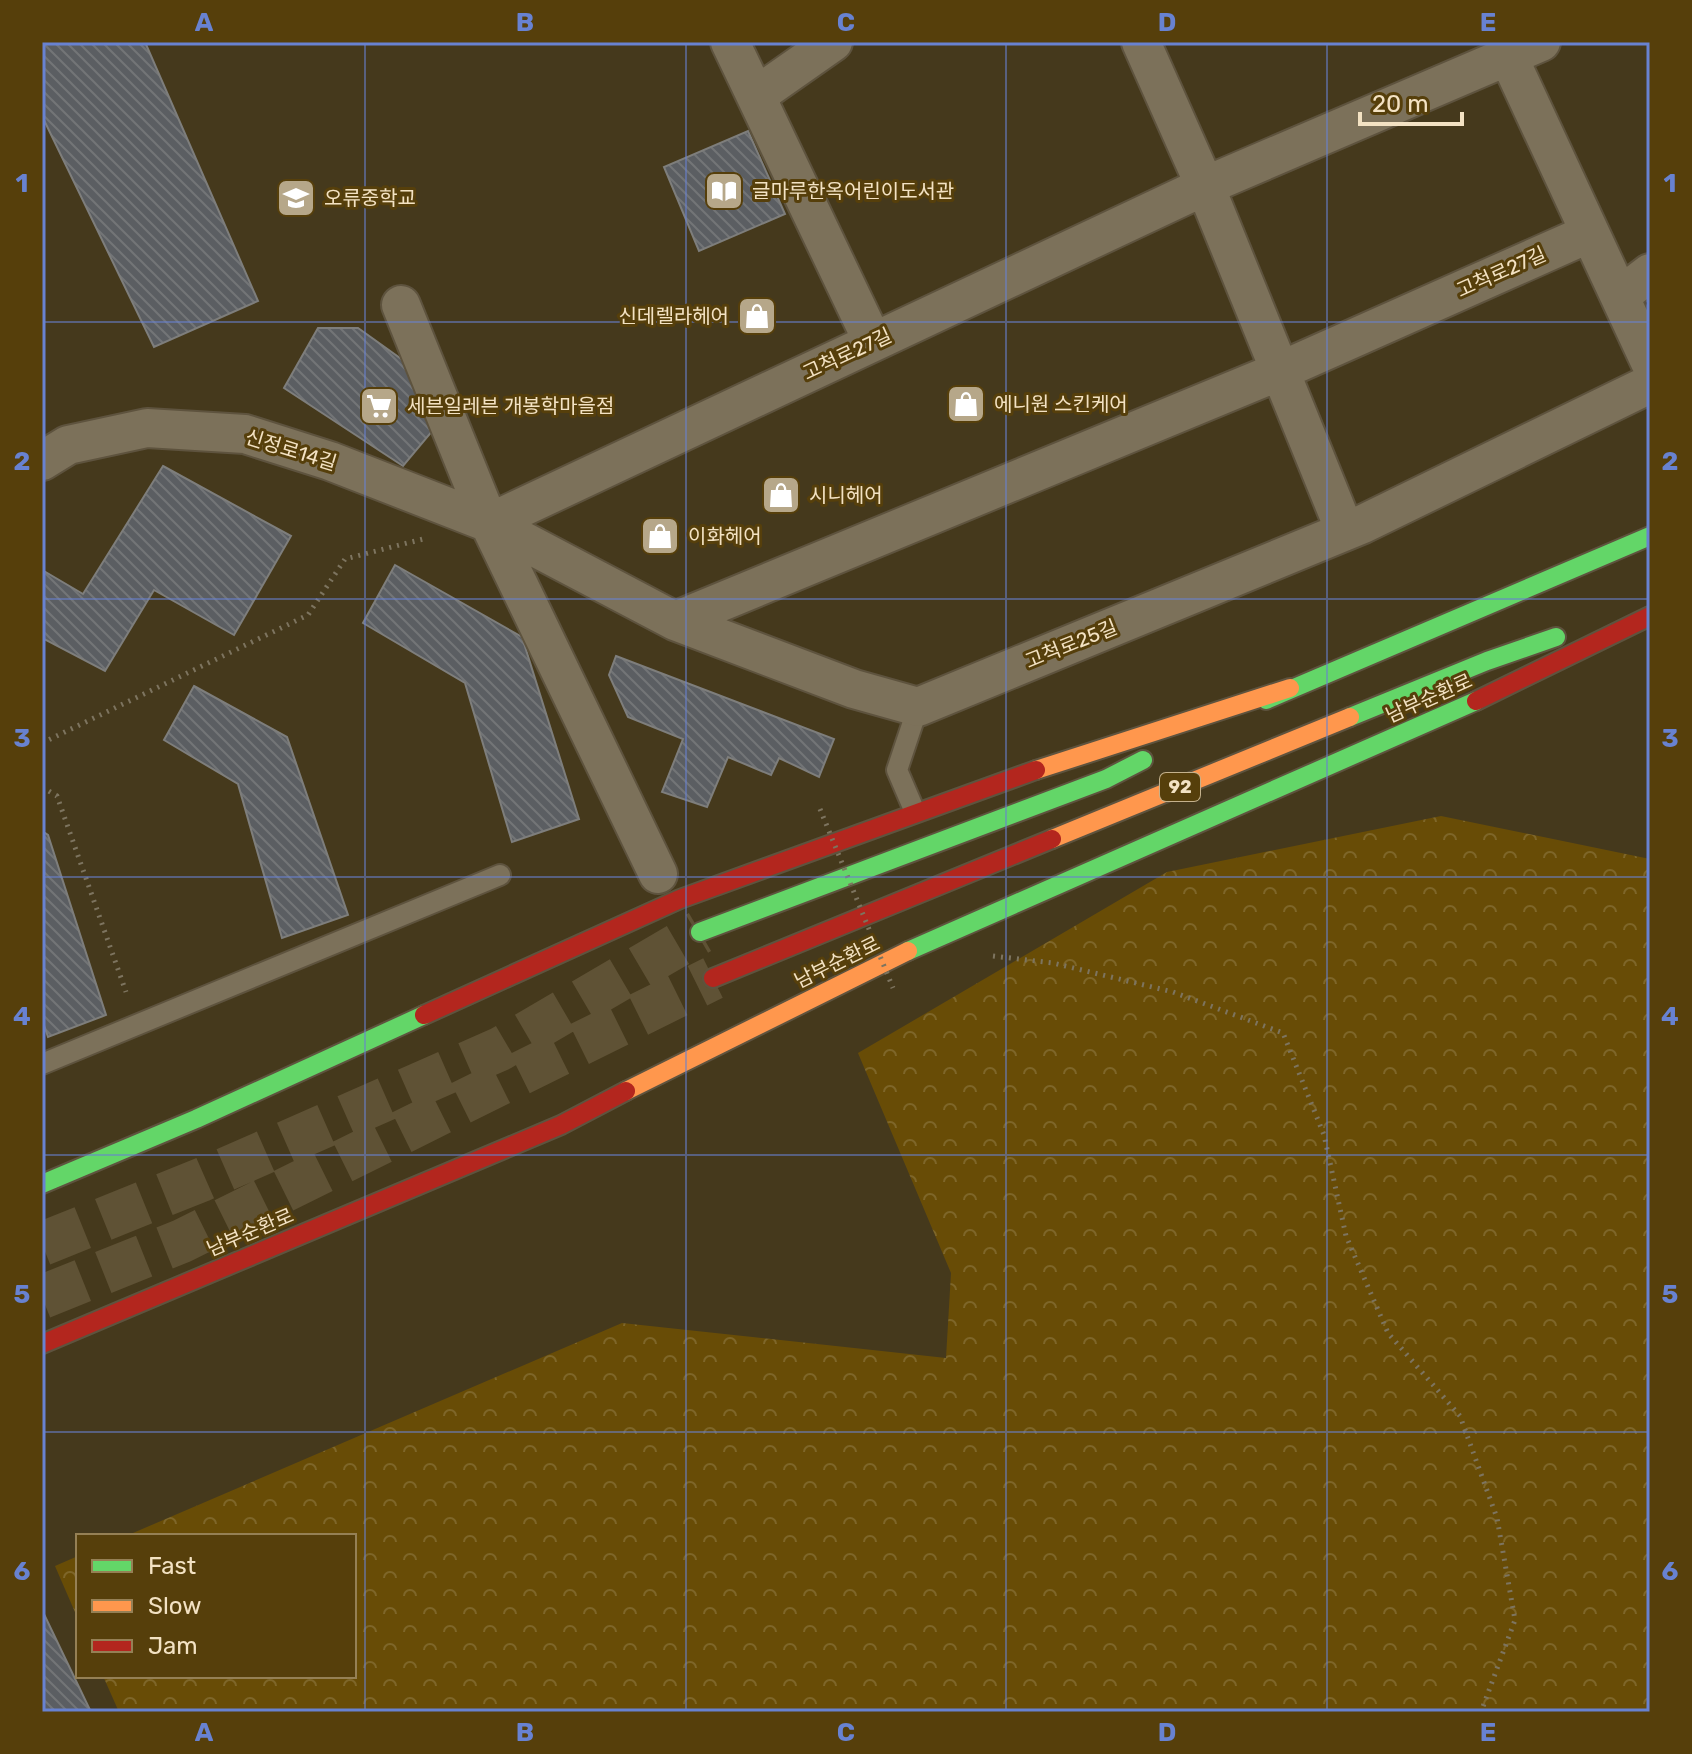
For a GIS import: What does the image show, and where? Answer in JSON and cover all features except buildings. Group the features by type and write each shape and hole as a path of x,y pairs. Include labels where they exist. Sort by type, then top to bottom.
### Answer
{"main road":[{"name":"92","path":"700,932 1106,779 1290,688 1650,536"},
{"name":"남부순환로","path":"713,978 1487,661 1650,604"},
{"name":"남부순환로","path":"42,1344 561,1125 742,1032 938,937 1495,693 1650,616"},
{"path":"42,1184 196,1119 680,899 989,785 1290,688"}],"street":[{"path":"730,42 873,342"},
{"path":"756,96 833,42"},
{"path":"1141,42 1205,186 1345,531"},
{"name":"고척로27길","path":"489,523 1205,186 1524,49 1590,233 1650,362"},
{"name":"고척로27길","path":"675,621 1280,371 1590,233"},
{"path":"1620,296 1650,273"},
{"path":"401,305 489,523 658,874"},
{"name":"고척로25길","path":"918,707 1345,531 1650,384"},
{"name":"신정로14길","path":"42,461 68,445 147,428 245,434 330,461 489,523"},
{"path":"489,523 675,621 854,689 918,707"}],"lane":[{"path":"915,812 897,770 918,707"},
{"path":"42,1064 500,875"}],"path":[{"path":"42,743 308,615 345,559 431,537"},
{"path":"42,787 57,796 126,992"},
{"path":"820,809 893,988"},
{"path":"938,937 979,954 1053,963 1173,992 1283,1033 1324,1135 1346,1236 1388,1333 1460,1416 1497,1518 1515,1620 1481,1712"}],"green space":[{"path":"1441,816 1650,859 1650,1712 119,1712 104,1678 356,1678 356,1534 131,1534 622,1323 946,1358 951,1273 858,1053 1167,872"},
{"path":"76,1557 76,1614 55,1566"}],"tunnel":[{"path":"42,1244 201,1180 500,1049 700,932"},
{"path":"42,1297 182,1241 713,978"}],"traffic: fast":[{"path":"1266,700 1650,536"},
{"path":"1350,717 1487,661 1556,637"},
{"path":"908,951 1476,701"},
{"path":"700,932 1106,779 1143,760"},
{"path":"42,1184 196,1119 424,1015"}],"traffic: slow":[{"path":"1036,770 1290,688"},
{"path":"1052,839 1350,717"},
{"path":"626,1091 908,951"}],"traffic: jam":[{"path":"1476,701 1650,616"},
{"path":"424,1015 680,899 1036,770"},
{"path":"713,978 1052,839"},
{"path":"42,1344 561,1125 626,1091"}],"place":[{"name":"글마루한옥어린이도서관","path":"724,191"},
{"name":"오류중학교","path":"296,198"},
{"name":"신데렐라헤어","path":"757,316"},
{"name":"에니원 스킨케어","path":"966,404"},
{"name":"세븐일레븐 개봉학마을점","path":"379,406"},
{"name":"시니헤어","path":"781,495"},
{"name":"이화헤어","path":"660,536"}]}
